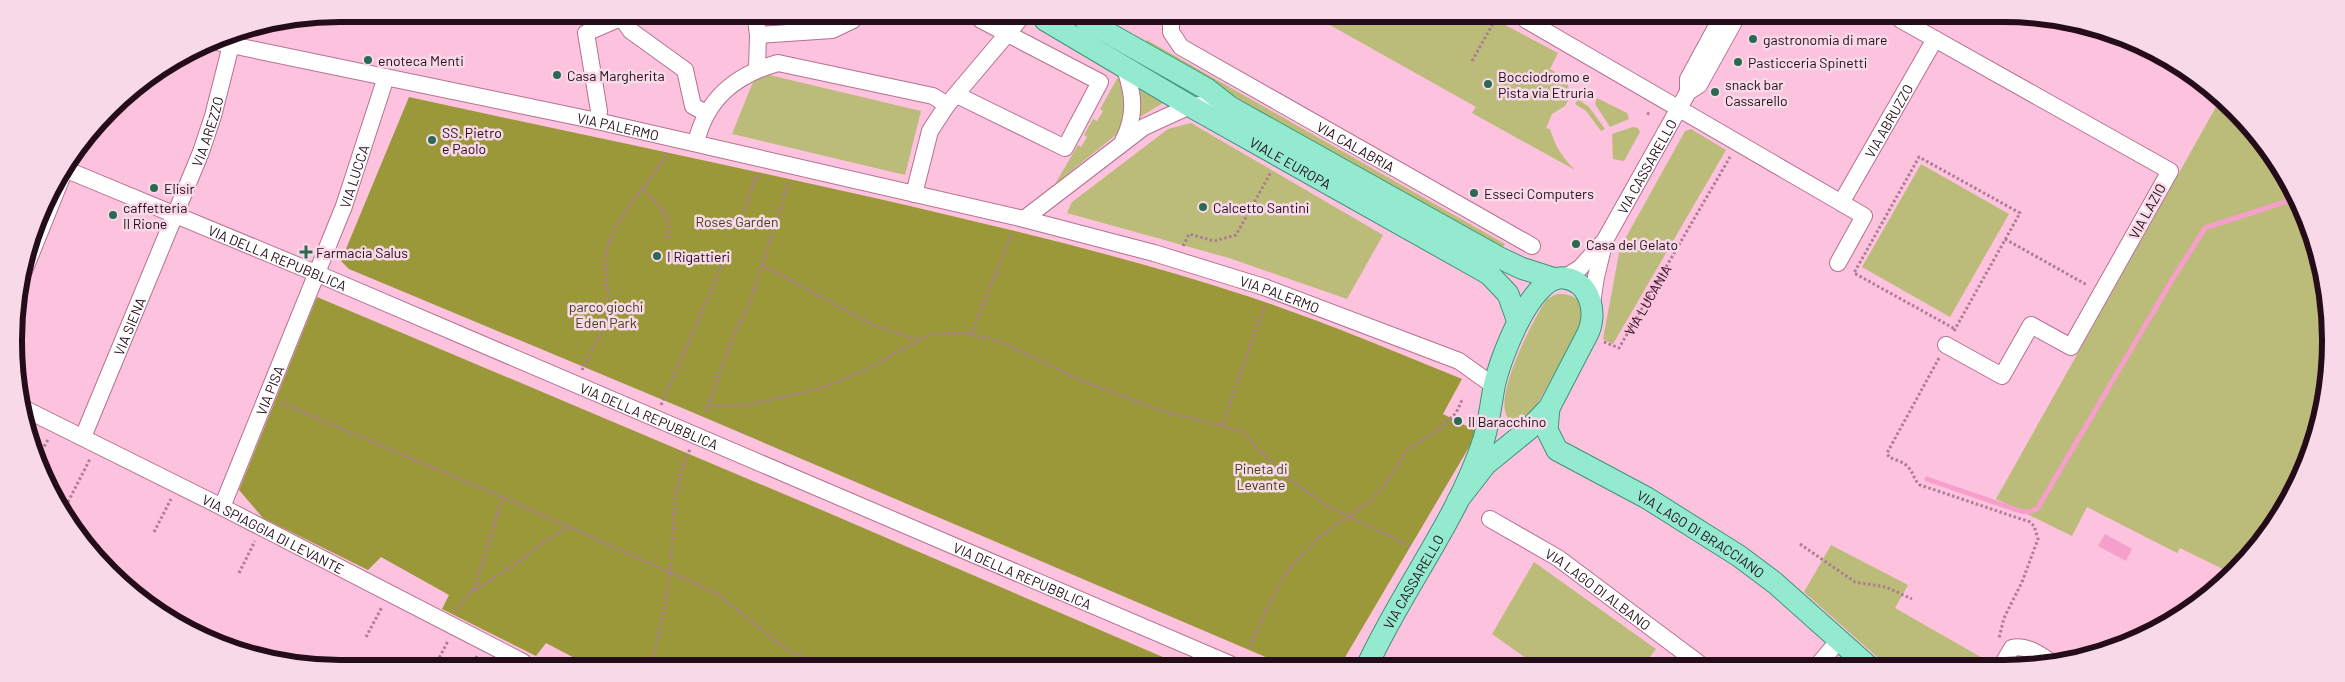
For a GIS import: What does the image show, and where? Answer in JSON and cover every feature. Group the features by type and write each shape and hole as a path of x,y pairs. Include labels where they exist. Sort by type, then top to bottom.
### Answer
{"main road":[{"name":"VIALE EUROPA","path":"1048,22 1190,106 1489,274 1508,294 1518,322"},
{"name":"VIALE EUROPA","path":"1089,22 1207,89 1230,106 1498,257 1521,268 1559,278"},
{"name":"VIA CASSARELLO","path":"1370,660 1458,500 1483,440 1493,396 1518,322 1531,299 1559,278"},
{"path":"1559,278 1585,290 1592,303"},
{"name":"VIA CASSARELLO","path":"1458,500 1486,464 1530,429 1548,408 1588,335 1592,303"},
{"path":"1493,396 1501,428 1506,432 1514,434 1530,429"},
{"name":"VIA LAGO DI BRACCIANO","path":"1548,408 1547,430 1557,450 1662,507 1739,556 1775,583 1861,660"}],"street":[{"path":"597,121 599,111 586,33 611,22"},
{"path":"624,22 631,31 685,70 693,106 706,113"},
{"path":"757,69 757,27 832,30 848,22"},
{"path":"696,143 706,113 736,81 757,69 778,63 952,100 1065,148 1100,82 985,22"},
{"path":"914,194 930,130 952,100 1018,22"},
{"name":"VIA CALABRIA","path":"1171,22 1171,32 1181,47 1532,246"},
{"path":"1536,22 1864,216 1838,263"},
{"name":"VIA CASSARELLO","path":"1688,92 1688,79 1719,22"},
{"name":"VIA CASSARELLO","path":"1559,278 1580,268 1605,240 1679,107 1688,92 1699,85 1734,22"},
{"name":"VIA LAZIO","path":"1905,22 2170,171 2071,347 2031,324 2002,376 1946,345"},
{"name":"VIA ABRUZZO","path":"1841,203 1935,39"},
{"name":"VIA PALERMO","path":"226,44 696,143 1021,219 1154,254 1270,289 1459,360 1493,396"},
{"name":"VIA AREZZO","path":"174,214 210,125 231,45"},
{"path":"1120,145 1130,127 1134,110 1131,84 1126,69"},
{"name":"VIA LUCCA","path":"318,274 344,206 386,77"},
{"path":"1021,219 1054,197 1144,127 1190,106 1213,104 1230,106"},
{"name":"VIA DELLA REPUBBLICA","path":"71,171 318,274 1221,660"},
{"path":"1053,227 1054,197"},
{"name":"VIA SIENA","path":"83,437 174,214"},
{"name":"VIA CASSARELLO","path":"1592,303 1605,240"},
{"name":"VIA PISA","path":"222,507 318,274"},
{"name":"VIA SPIAGGIA DI LEVANTE","path":"31,412 222,507 519,660"},
{"name":"VIA LAGO DI ALBANO","path":"1490,519 1558,558 1694,660"},
{"path":"1822,660 1839,640"},
{"path":"2005,660 2012,648 2018,646 2026,648 2043,657"}],"path":[{"path":"1472,61 1494,22"},
{"path":"1646,113 1651,115"},
{"path":"576,384 603,330 608,315 606,251 619,223 659,168 668,152 671,138"},
{"name":"VIA LUCANIA","path":"1588,335 1618,348 1738,142"},
{"path":"1954,329 1854,273 1920,157 2020,213 1887,452 1889,457 1907,465 1914,480 1920,485 2030,522 2034,526 2038,539 2004,618 1997,644"},
{"path":"706,411 762,265 794,166"},
{"path":"1184,245 1189,234 1214,241 1236,235 1272,170"},
{"path":"744,211 758,171"},
{"path":"644,190 669,222 670,230 666,238"},
{"path":"971,334 1021,219"},
{"path":"2005,239 2092,288 2102,291"},
{"path":"655,418 727,254"},
{"path":"762,265 875,326 920,340"},
{"path":"1222,426 1270,289"},
{"path":"708,406 739,406 762,402 833,384 863,371 929,335 971,334 1000,341 1080,380 1159,410 1241,431 1283,474 1327,506 1427,554"},
{"path":"267,396 570,526 716,593 789,651 811,660"},
{"path":"1250,647 1270,602 1286,573 1318,538 1368,502 1385,485 1408,449 1437,430 1456,414 1463,398"},
{"path":"68,502 98,445"},
{"path":"653,660 669,571 676,484 690,448"},
{"path":"154,532 178,485"},
{"path":"473,591 503,497"},
{"path":"439,660 456,608 473,591 570,526"},
{"path":"239,573 262,528"},
{"path":"1800,544 1855,582 1886,588 1912,599"},
{"path":"366,637 389,593"}],"shaded area":[{"name":"Bocciodromo e Pista via Etruria","path":"1325,22 1500,22 1558,53 1550,69 1555,72 1551,80 1555,82 1559,74 1567,83 1571,95 1565,106 1552,114 1546,128 1550,129 1560,151 1575,170 1472,113 1476,107"},
{"path":"1147,40 1505,244 1502,248 1144,45"},
{"path":"757,72 921,111 905,175 732,134"},
{"path":"1118,77 1127,98 1122,130 1055,184 1078,145 1081,147 1087,137 1084,135 1093,119 1097,121 1103,111 1100,109"},
{"path":"1140,90 1163,103 1140,117"},
{"path":"1597,98 1627,113 1629,119 1610,127 1595,104"},
{"path":"1578,99 1589,107 1605,129 1601,131 1586,111 1575,104"},
{"path":"2217,105 2257,147 2290,200 2306,239 2320,299 2322,362 2320,383 2306,443 2290,482 2280,500 2257,535 2225,570 2180,548 2177,553 2087,507 2072,536 1996,499"},
{"name":"Calcetto Santini","path":"1191,123 1383,235 1347,299 1229,258 1067,213 1072,202 1168,129"},
{"path":"1633,127 1638,128 1640,132 1624,161 1613,159 1612,134"},
{"path":"1691,129 1726,150 1613,344 1603,339 1620,248 1685,131"},
{"path":"1921,164 2009,214 1950,317 1862,267"},
{"path":"1557,294 1571,296 1579,302 1582,312 1581,325 1533,412 1523,422 1510,420 1505,408 1506,391 1512,371 1530,328 1539,312 1546,301"},
{"path":"2105,534 2132,549 2126,561 2098,546"},
{"path":"1831,545 1908,585 1895,608 1984,660 1880,660 1804,592"},
{"path":"1534,562 1656,649 1648,660 1528,660 1492,634"}],"green space":[{"name":"Pineta di Levante","path":"409,97 922,209 1062,243 1201,281 1301,315 1462,379 1443,414 1478,432 1343,660 1273,660 687,410 349,269 341,261"},
{"path":"317,297 824,511 1170,660 578,660 546,643 536,656 442,609 449,595 381,557 368,570 263,518 239,490"}],"waterway":[{"path":"1927,479 2020,511 2029,512 2037,509 2172,280 2205,228 2290,200"}],"place":[{"name":"gastronomia di mare","path":"1753,39"},
{"name":"enoteca Menti","path":"368,60"},
{"name":"Pasticceria Spinetti","path":"1738,62"},
{"name":"Casa Margherita","path":"557,75"},
{"name":"Bocciodromo e Pista via Etruria","path":"1488,84"},
{"name":"snack bar Cassarello","path":"1715,92"},
{"name":"SS. Pietro e Paolo","path":"432,140"},
{"name":"Elisir","path":"154,188"},
{"name":"Esseci Computers","path":"1474,193"},
{"name":"Calcetto Santini","path":"1203,207"},
{"name":"caffetteria Il Rione","path":"113,215"},
{"name":"Casa del Gelato","path":"1576,244"},
{"name":"Farmacia Salus","path":"306,252"},
{"name":"I Rigattieri","path":"657,256"},
{"name":"Il Baracchino","path":"1458,421"}],"park label":[{"name":"Roses Garden","path":"737,221"},
{"name":"parco giochi Eden Park","path":"606,314"}]}
